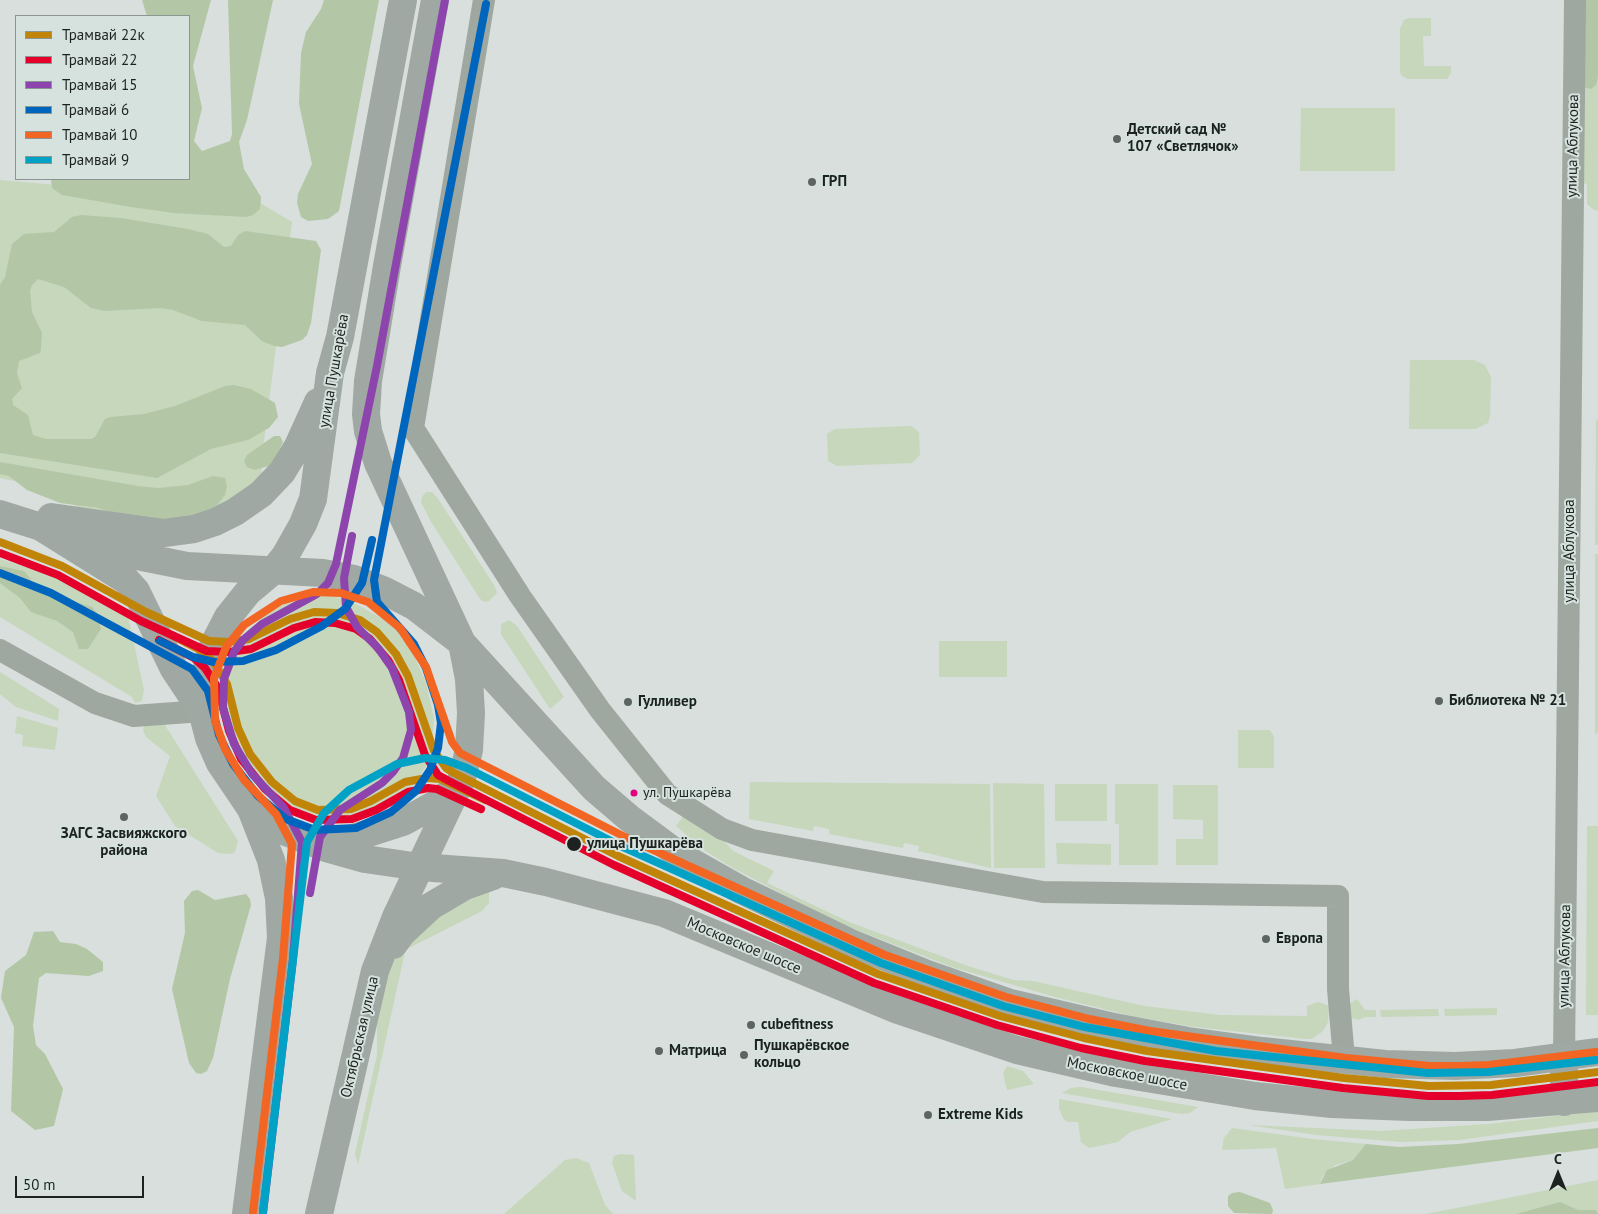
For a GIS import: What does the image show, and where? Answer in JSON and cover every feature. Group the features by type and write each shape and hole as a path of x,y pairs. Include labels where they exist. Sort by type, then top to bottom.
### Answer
{"main road":[{"name":"улица Пушкарёва","path":"202,711 204,678 213,646 219,634 228,617 248,592 273,571 294,540 313,499 330,373 340,337 403,0"},
{"path":"435,0 368,382 366,414 368,431 378,463 462,643 594,788 629,818 679,855 795,918 919,971 1010,1003 1109,1026 1188,1041 1344,1059 1455,1066 1564,1057 1598,1052"},
{"path":"0,513 78,520 164,533 194,529 215,522 236,512 260,494 282,472 298,446 330,373"},
{"name":"Московское шоссе","path":"0,513 127,554 187,566 323,572 354,579 376,587 414,606 462,643"},
{"name":"Московское шоссе","path":"41,527 126,580 136,591 174,669 202,711 209,738 220,763 251,809 286,832 354,857 420,867 503,874 546,882 664,913 898,1010 1017,1050 1099,1070 1218,1091 1332,1104 1477,1107 1598,1098"},
{"name":"Октябрьская улица","path":"319,1214 375,971 396,917 458,786 469,750 471,713 462,643"},
{"path":"312,841 350,839 387,828 419,814 458,786"},
{"path":"246,1214 281,938 279,898 272,860 251,809"},
{"path":"375,971 402,933 431,906 465,886 503,874"},
{"name":"улица Аблукова","path":"1564,1057 1564,1102"}],"street":[{"path":"484,0 413,428 520,596 600,710 666,794 722,829 752,840 1043,892 1338,896 1338,989 1344,1059"},
{"name":"улица Аблукова","path":"1564,1057 1575,0"},
{"path":"0,650 96,703 134,716 202,711"}],"green space":[{"path":"142,0 211,0 193,66 202,108 194,141 202,151 230,141 232,134 228,0 273,0 247,120 239,142 244,169 261,197 260,209 253,215 246,217 174,213 62,195 52,188 51,180 190,180 190,15 147,15"},
{"path":"324,0 379,0 339,211 328,219 308,221 301,217 297,203 298,194 312,164 299,104 301,53 306,32 321,9"},
{"path":"1581,0 1598,0 1598,77 1596,85 1591,89 1583,87"},
{"path":"1584,0 1598,0 1598,211 1587,204 1587,184 1583,183"},
{"path":"1409,18 1431,18 1431,36 1423,36 1424,66 1451,66 1451,73 1447,79 1408,79 1402,76 1400,72 1400,29 1404,20"},
{"path":"1301,108 1395,108 1395,171 1300,171"},
{"path":"0,180 147,193 245,194 292,222 262,456 262,482 222,511 177,527 103,518 24,483 0,478"},
{"path":"81,215 121,218 188,229 208,234 224,247 231,246 238,235 245,231 316,241 321,250 311,323 307,335 302,340 282,347 274,346 262,341 245,325 202,321 173,310 160,308 104,311 91,308 64,287 38,279 32,285 30,291 32,312 42,333 41,349 40,353 19,361 17,373 22,388 12,399 13,405 28,415 33,435 46,439 91,439 95,437 105,419 110,417 144,414 175,406 225,386 234,385 251,389 275,403 278,417 269,428 248,440 211,449 157,478 0,453 0,285 5,277 12,244 24,234 54,232 72,217"},
{"path":"1410,360 1474,360 1485,365 1491,377 1490,416 1488,423 1475,429 1409,429"},
{"path":"1598,418 1598,545 1595,545 1596,421"},
{"path":"911,426 919,432 920,455 912,463 837,466 828,461 827,434 835,429"},
{"path":"274,436 280,436 283,442 272,465 255,470 247,467 244,461 247,455"},
{"path":"0,462 138,486 158,488 188,485 213,476 225,478 227,486 225,495 218,504 205,514 178,521 117,514 98,508 60,503 27,490 9,476 0,474"},
{"path":"426,492 432,492 437,497 494,585 497,593 488,602 482,601 478,596 430,520 421,502"},
{"path":"1595,554 1598,554 1598,731 1595,736"},
{"path":"0,559 51,575 128,616 144,690 142,701 135,703 132,697 0,617"},
{"path":"0,566 24,571 40,591 92,607 97,613 101,629 88,649 79,649 73,632 57,621 31,612 20,598 0,583"},
{"path":"318,596 336,597 354,603 394,627 414,656 426,682 434,719 431,749 426,766 414,785 397,799 373,812 337,821 314,820 301,816 289,811 269,795 253,776 238,753 228,724 222,698 226,663 230,652 246,632 264,616 285,604"},
{"path":"509,620 517,626 564,697 550,709 501,634 501,624"},
{"path":"939,641 1007,641 1007,677 939,677"},
{"path":"0,672 59,709 58,721 16,707 0,694"},
{"path":"17,716 58,728 55,750 22,746 23,735 15,733"},
{"path":"163,722 238,841 235,852 231,854 218,853 175,826 156,796 170,756 146,737 143,730 144,726"},
{"path":"1238,730 1270,730 1274,737 1274,768 1238,768"},
{"path":"750,782 990,784 991,868 918,851 919,846 904,843 903,848 829,834 829,829 814,826 813,831 749,819"},
{"path":"993,783 1044,784 1045,868 994,868"},
{"path":"1055,784 1107,784 1107,821 1055,821"},
{"path":"1115,784 1158,784 1158,865 1119,865 1119,824 1115,824"},
{"path":"1173,785 1218,785 1218,865 1176,865 1176,839 1203,839 1203,820 1173,819"},
{"path":"685,814 722,839 733,851 774,871 767,883 849,922 968,966 1013,980 1033,981 1144,1006 1220,1015 1307,1016 1307,1006 1318,1002 1329,1006 1328,1022 1323,1031 1312,1039 1195,1027 1132,1016 1055,997 952,967 834,921 731,867 704,850 676,826"},
{"path":"1587,826 1598,826 1598,1015 1586,1015"},
{"path":"1056,843 1111,844 1111,865 1057,864"},
{"path":"198,890 215,900 246,894 250,899 251,905 230,979 213,1058 207,1071 201,1074 196,1073 189,1063 172,989 185,933 184,901 192,891"},
{"path":"489,891 489,903 482,911 409,948 405,952 358,1165 355,1154 377,1055 377,1015 388,972 397,950 432,910"},
{"path":"53,931 60,942 76,944 87,949 103,962 103,971 89,976 46,973 39,978 33,1026 36,1045 45,1054 63,1089 54,1126 35,1130 11,1111 14,1027 1,998 5,971 26,955 34,932"},
{"path":"1357,999 1365,1010 1376,1010 1376,1017 1365,1017 1359,1020 1351,1018 1350,1004"},
{"path":"1497,1008 1497,1015 1445,1016 1444,1009"},
{"path":"1438,1009 1439,1016 1381,1017 1380,1010"},
{"path":"1007,1066 1023,1071 1034,1084 1007,1090 1003,1073"},
{"path":"1081,1087 1198,1107 1190,1113 1181,1114 1062,1093 1071,1088"},
{"path":"1059,1099 1172,1119 1130,1132 1118,1142 1089,1148 1081,1142 1078,1122 1067,1122 1063,1118 1059,1108"},
{"path":"1598,1111 1598,1121 1459,1140 1400,1142 1317,1135 1248,1125 1381,1131 1488,1124"},
{"path":"1232,1128 1366,1144 1353,1160 1335,1165 1322,1177 1320,1184 1285,1189 1276,1148 1222,1150 1224,1138"},
{"path":"1598,1128 1598,1148 1320,1184 1327,1170 1353,1160 1366,1144 1399,1147 1458,1144"},
{"path":"620,1154 634,1155 636,1201 622,1191 612,1163 614,1156"},
{"path":"576,1158 589,1163 605,1205 613,1214 504,1214 565,1160"},
{"path":"1598,1180 1598,1214 1426,1214 1472,1205"},
{"path":"1240,1192 1270,1203 1273,1210 1272,1214 1234,1213 1228,1206 1228,1196 1232,1193"},
{"path":"1560,1202 1578,1210 1596,1210 1598,1214 1516,1214"}],"tram line":[{"name":"15","path":"263,1213 293,959 302,842 284,808 252,774 234,744 223,708 224,679 234,652 243,640 262,624 317,594 328,583 336,564 377,366 445,0"},
{"name":"6","path":"0,573 51,593 192,669 208,691 219,735 233,764 258,796 286,819 315,830 356,828 391,812 416,791 430,770 438,748 441,723 438,705 426,668 414,644 377,602 374,580 486,4"},
{"name":"15","path":"310,893 320,837 340,810 382,783 393,772 403,758 411,730 409,712 392,668 378,648 357,627 346,607 344,578 352,536"},
{"name":"6","path":"160,641 193,657 214,662 243,661 276,650 322,626 345,609 362,583 372,540"},
{"name":"22к","path":"0,542 62,566 146,612 209,641 229,642 249,639 290,619 314,612 337,613 360,620 377,632 396,654 408,676 434,751 446,768 454,773 618,856 878,974 1000,1016 1084,1038 1147,1051 1344,1078 1429,1086 1491,1085 1598,1072"},
{"name":"22","path":"0,553 58,575 141,621 207,651 229,652 251,649 294,628 315,622 335,623 356,629 370,639 388,660 399,680 425,755 438,775 614,865 874,983 997,1025 1081,1048 1145,1061 1343,1088 1428,1096 1459,1096 1492,1095 1598,1082"},
{"name":"10","path":"253,1212 283,958 292,844 276,814 244,780 225,749 215,721 214,678 226,647 244,625 281,601 313,592 341,593 368,602 400,628 426,667 452,742 460,753 627,838 885,955 1006,997 1089,1019 1150,1031 1346,1058 1430,1066 1459,1066 1489,1065 1596,1052"},
{"name":"22к","path":"164,631 200,650 213,661 227,684 238,728 250,754 272,782 295,801 318,810 351,809 371,801 405,782 427,778 440,779 485,800"},
{"name":"22","path":"159,640 194,658 205,668 218,688 229,731 241,759 265,789 290,810 316,820 352,819 376,810 408,792 428,788 437,789 481,809"},
{"name":"9","path":"263,1212 307,842 324,813 349,790 397,764 425,758 445,760 467,768 623,847 881,963 1003,1006 1085,1027 1216,1051 1428,1073 1488,1072 1596,1060"}],"place":[{"name":"Детский сад № 107 «Светлячок»","path":"1117,139"},
{"name":"ГРП","path":"812,182"},
{"name":"Библиотека № 21","path":"1439,701"},
{"name":"Гулливер","path":"628,702"},
{"name":"ул. Пушкарёва","path":"634,793"},
{"name":"ЗАГС Засвияжского района","path":"124,817"},
{"name":"улица Пушкарёва","path":"574,844"},
{"name":"Европа","path":"1266,939"},
{"name":"cubefitness","path":"751,1025"},
{"name":"Матрица","path":"659,1051"},
{"name":"Пушкарёвское кольцо","path":"744,1055"},
{"name":"Extreme Kids","path":"928,1115"}]}
